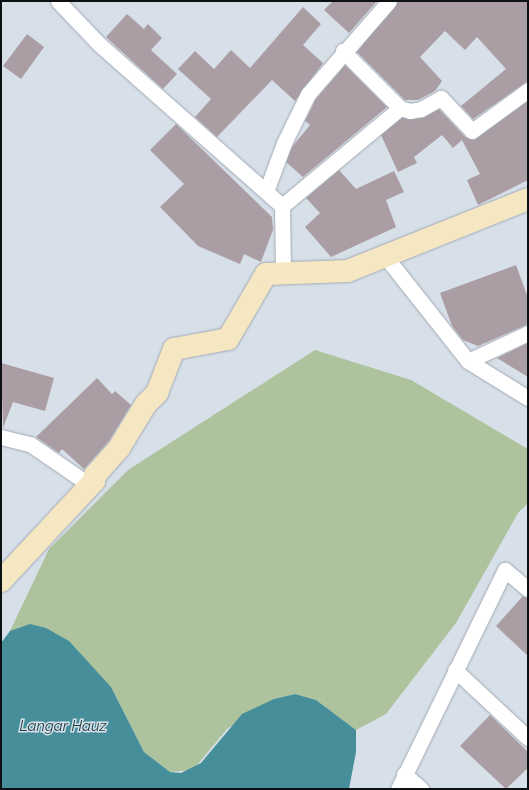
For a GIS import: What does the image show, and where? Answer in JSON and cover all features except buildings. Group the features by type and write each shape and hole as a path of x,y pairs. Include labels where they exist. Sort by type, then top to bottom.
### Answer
{"street":[{"path":"58,1 99,44 267,189 282,206 283,273"},
{"path":"267,189 284,143 308,94 343,51 389,1"},
{"path":"343,51 400,108 410,111 421,109 442,98 472,131 528,90"},
{"path":"282,206 400,108"},
{"path":"1,581 92,484 95,475 119,448 146,404 158,393 174,349 228,339 266,274 348,271 528,199"},
{"path":"385,256 468,361 528,398"},
{"path":"468,361 528,333"},
{"path":"1,437 30,444 92,484"},
{"path":"398,789 505,570 528,590"},
{"path":"455,670 528,738"},
{"path":"404,774 421,789"}],"green space":[{"path":"315,350 411,380 528,449 528,503 518,513 456,623 386,714 356,730 316,700 294,694 274,699 227,729 193,770 170,772 144,752 111,687 10,631 49,549 128,470"}],"water":[{"name":"Langar Hauz","path":"30,624 46,628 69,641 111,687 144,752 170,772 181,773 201,763 242,714 274,699 295,694 316,700 356,730 356,752 349,789 1,789 1,643 10,631"}]}
